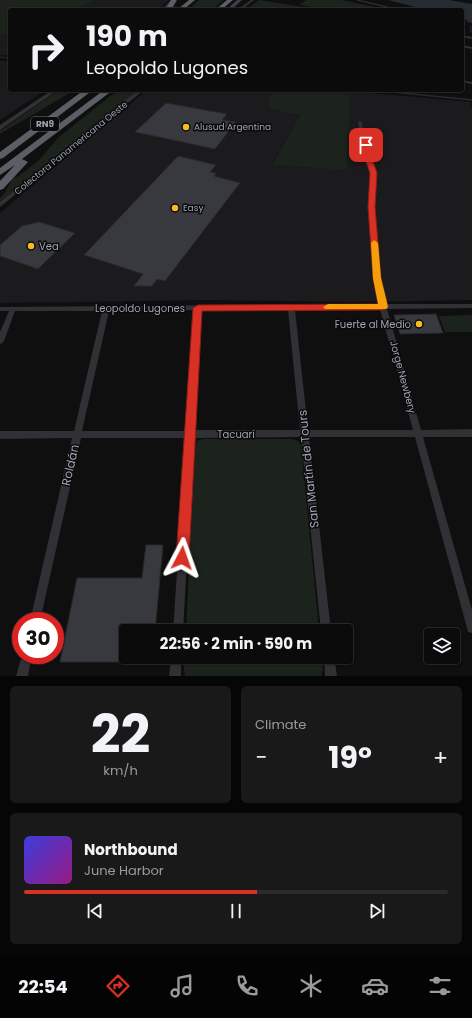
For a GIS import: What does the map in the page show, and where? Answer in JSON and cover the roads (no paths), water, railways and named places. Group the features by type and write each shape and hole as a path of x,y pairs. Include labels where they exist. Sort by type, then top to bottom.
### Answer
{"highway":[{"path":"182,8 192,0"},
{"path":"220,8 230,0"},
{"path":"0,146 75,92"},
{"name":"RN9","path":"0,156 86,92"},
{"name":"RN9","path":"0,172 106,92"},
{"path":"0,187 21,163 65,122"}],"main road":[{"path":"230,8 240,0"}],"street":[{"path":"164,8 174,0"},
{"path":"242,8 253,0"},
{"path":"356,0 391,8"},
{"path":"0,128 52,92"},
{"name":"Colectora Panamericana Oeste","path":"0,205 139,92"},
{"name":"Jorge Newbery","path":"360,122 361,130 365,137 366,153 373,173 371,207 377,278 383,307 472,628"},
{"name":"Leopoldo Lugones","path":"0,309 472,306"},
{"name":"San Martín de Tours","path":"291,307 325,624"},
{"name":"Roldán","path":"37,612 106,308"},
{"path":"178,624 198,308"},
{"path":"0,341 13,309"},
{"name":"Tacuarí","path":"0,435 472,433"},
{"path":"22,676 25,664"},
{"path":"175,676 176,664"},
{"path":"330,664 331,676"}],"waterway":[{"path":"472,26 470,31 472,32"},
{"path":"0,57 8,58"},
{"path":"393,92 472,100"}],"place":[{"name":"Alusud Argentina","path":"186,127"},
{"name":"Easy","path":"175,208"},
{"name":"Vea","path":"31,246"},
{"name":"Fuerte al Medio","path":"419,324"}]}
